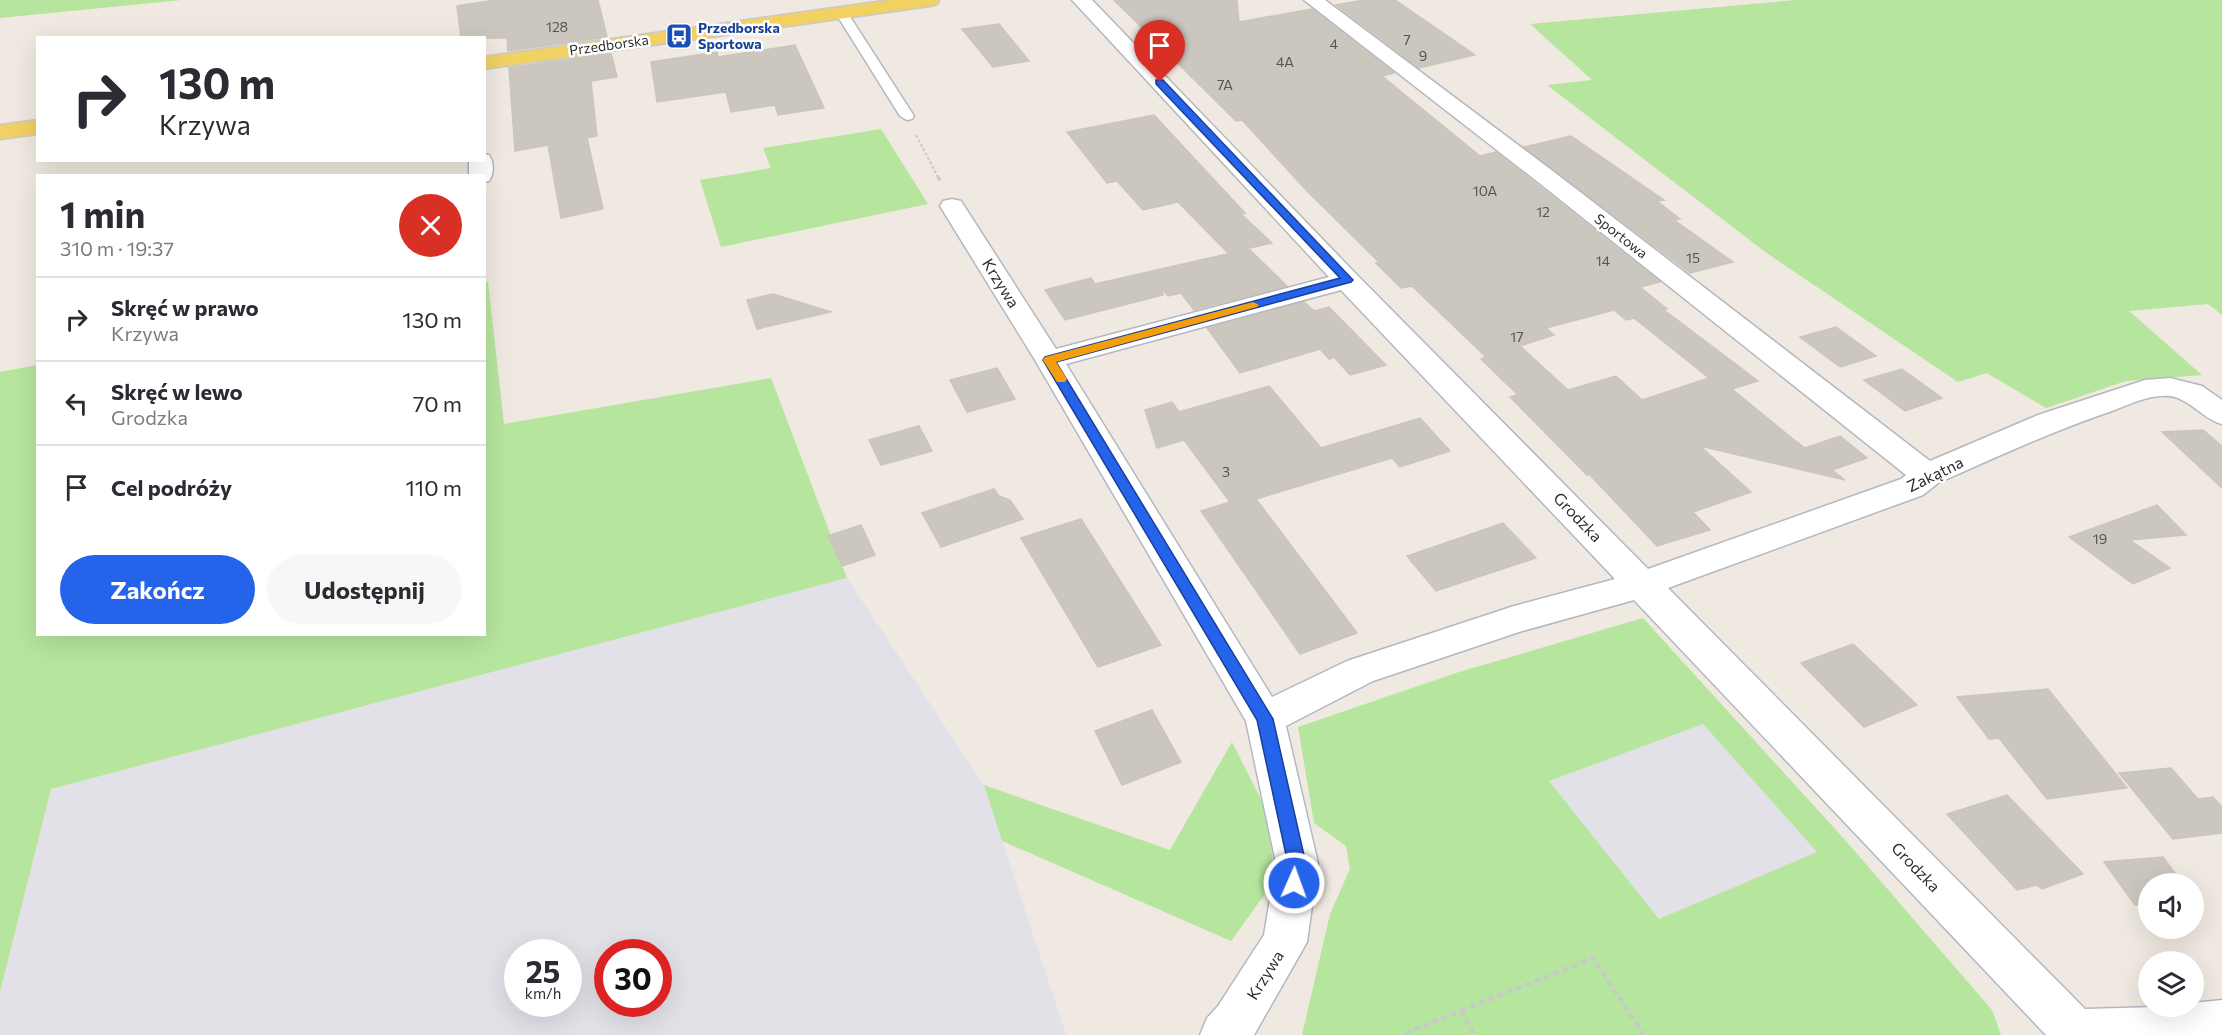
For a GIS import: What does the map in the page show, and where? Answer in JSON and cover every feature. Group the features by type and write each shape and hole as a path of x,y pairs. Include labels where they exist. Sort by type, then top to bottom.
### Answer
{"main road":[{"name":"Przedborska","path":"486,63 930,0"},
{"path":"0,132 36,127"}],"street":[{"name":"Grodzka","path":"1081,0 1347,280 2076,1034"},
{"name":"Sportowa","path":"1313,0 1546,177 1928,475"},
{"name":"Krzywa","path":"952,206 1049,360 1265,719 1297,864 1285,942 1235,1023 1224,1035"},
{"path":"1049,360 1347,280"},
{"name":"Zakątna","path":"1265,719 1359,671 1514,620 1643,584 1912,487 1928,475 2049,422 2145,389 2170,387 2192,393 2222,414"},
{"path":"2076,1034 2168,1029 2222,1023"}],"lane":[{"path":"841,12 907,116"}],"path":[{"path":"907,116 952,206"},
{"path":"1406,1035 1408,1032 1461,1010 1593,958 1644,1035"},
{"path":"1461,1010 1474,1035"}],"shaded area":[{"path":"847,578 984,785 1066,1035 0,1035 0,992 51,789"},
{"path":"1703,724 1817,852 1659,919 1548,781"}],"green space":[{"path":"0,0 182,0 0,18"},
{"path":"1796,0 2222,0 2222,315 2208,304 2129,311 2202,375 2126,381 2046,408 1987,373 1958,382 1768,254 1547,85 1592,80 1530,24"},
{"path":"881,129 928,204 721,247 700,180 771,168 763,148"},
{"path":"486,281 488,282 504,424 771,378 847,578 51,789 0,992 0,372 36,365 36,636 486,636"},
{"path":"1643,618 1846,841 1992,1010 2001,1035 1302,1035 1330,914 1350,869 1346,846 1314,823 1298,727 1456,673","holes":["1703,724 1817,852 1659,919 1549,781"]},
{"path":"1232,742 1267,811 1275,880 1231,941 1002,841 984,785 1170,850"}],"building":[{"path":"495,0 598,0 607,37 508,51 507,38 461,36 457,6"},
{"path":"1114,0 1237,0 1239,22 1312,9 1394,73 1382,76 1480,156 1496,152 1660,282 1640,287 1667,309 1664,310 1758,381 1732,389 1788,435 1805,448 1840,436 1867,458 1832,470 1845,480 1700,446 1751,492 1693,512 1710,530 1657,546 1590,475 1587,475 1510,397 1518,395 1481,359 1486,357 1412,286 1401,288 1376,263 1379,262 1308,192 1242,120 1236,121","holes":["1614,310 1626,320 1634,318 1709,378 1642,400 1616,376 1568,390 1520,346 1554,335 1546,328"]},
{"path":"1364,0 1395,0 1475,55 1419,68 1336,5"},
{"path":"999,24 1029,61 993,67 962,29"},
{"path":"795,45 824,108 778,115 775,105 731,112 726,92 657,102 651,62 717,52 718,57"},
{"path":"611,53 617,77 591,81 597,136 587,138 603,209 561,218 548,145 515,151 509,68"},
{"path":"1154,115 1245,213 1241,214 1272,243 1228,253 1178,202 1143,210 1117,181 1107,183 1067,132"},
{"path":"1571,136 1664,200 1657,201 1680,219 1674,220 1733,262 1690,273 1524,147"},
{"path":"1249,249 1287,286 1194,310 1181,293 1168,296 1161,288 1163,295 1065,320 1045,290 1091,278 1095,284"},
{"path":"773,294 831,312 757,329 747,300"},
{"path":"1304,302 1314,311 1329,307 1386,365 1350,375 1334,357 1329,359 1320,349 1240,373 1207,328"},
{"path":"1836,327 1876,356 1840,367 1800,337"},
{"path":"997,368 1015,399 967,412 950,380"},
{"path":"1902,369 1942,398 1905,411 1864,380"},
{"path":"1269,386 1321,448 1420,418 1450,451 1400,467 1392,458 1256,499 1357,633 1300,654 1201,511 1230,502 1184,440 1157,448 1145,410 1172,402 1179,412"},
{"path":"919,426 932,451 881,465 869,440"},
{"path":"2203,430 2222,446 2222,488 2162,432"},
{"path":"994,489 999,496 1010,500 1023,519 941,547 922,513"},
{"path":"2157,505 2186,535 2130,540 2170,568 2133,584 2069,537"},
{"path":"1081,519 1161,645 1098,667 1021,538"},
{"path":"1503,523 1536,558 1436,591 1407,556"},
{"path":"861,525 875,555 842,566 828,536"},
{"path":"1853,644 1917,705 1864,727 1801,663"},
{"path":"2048,689 2127,788 2047,799 1999,738 1989,739 1957,697"},
{"path":"1152,710 1181,762 1122,785 1095,731"},
{"path":"2171,768 2198,799 2213,797 2222,807 2222,833 2173,839 2119,773"},
{"path":"2007,795 2083,874 2042,889 2037,885 2017,890 1947,814"},
{"path":"2163,857 2175,873 2138,873 2138,905 2135,905 2104,862"}],"slow traffic":[{"path":"1061,379 1049,360 1253,305"}],"place":[{"name":"Przedborska Sportowa","path":"679,36"}],"route":[{"path":"1160,82 1347,280 1049,360 1265,719 1297,864 1294,883"}]}
